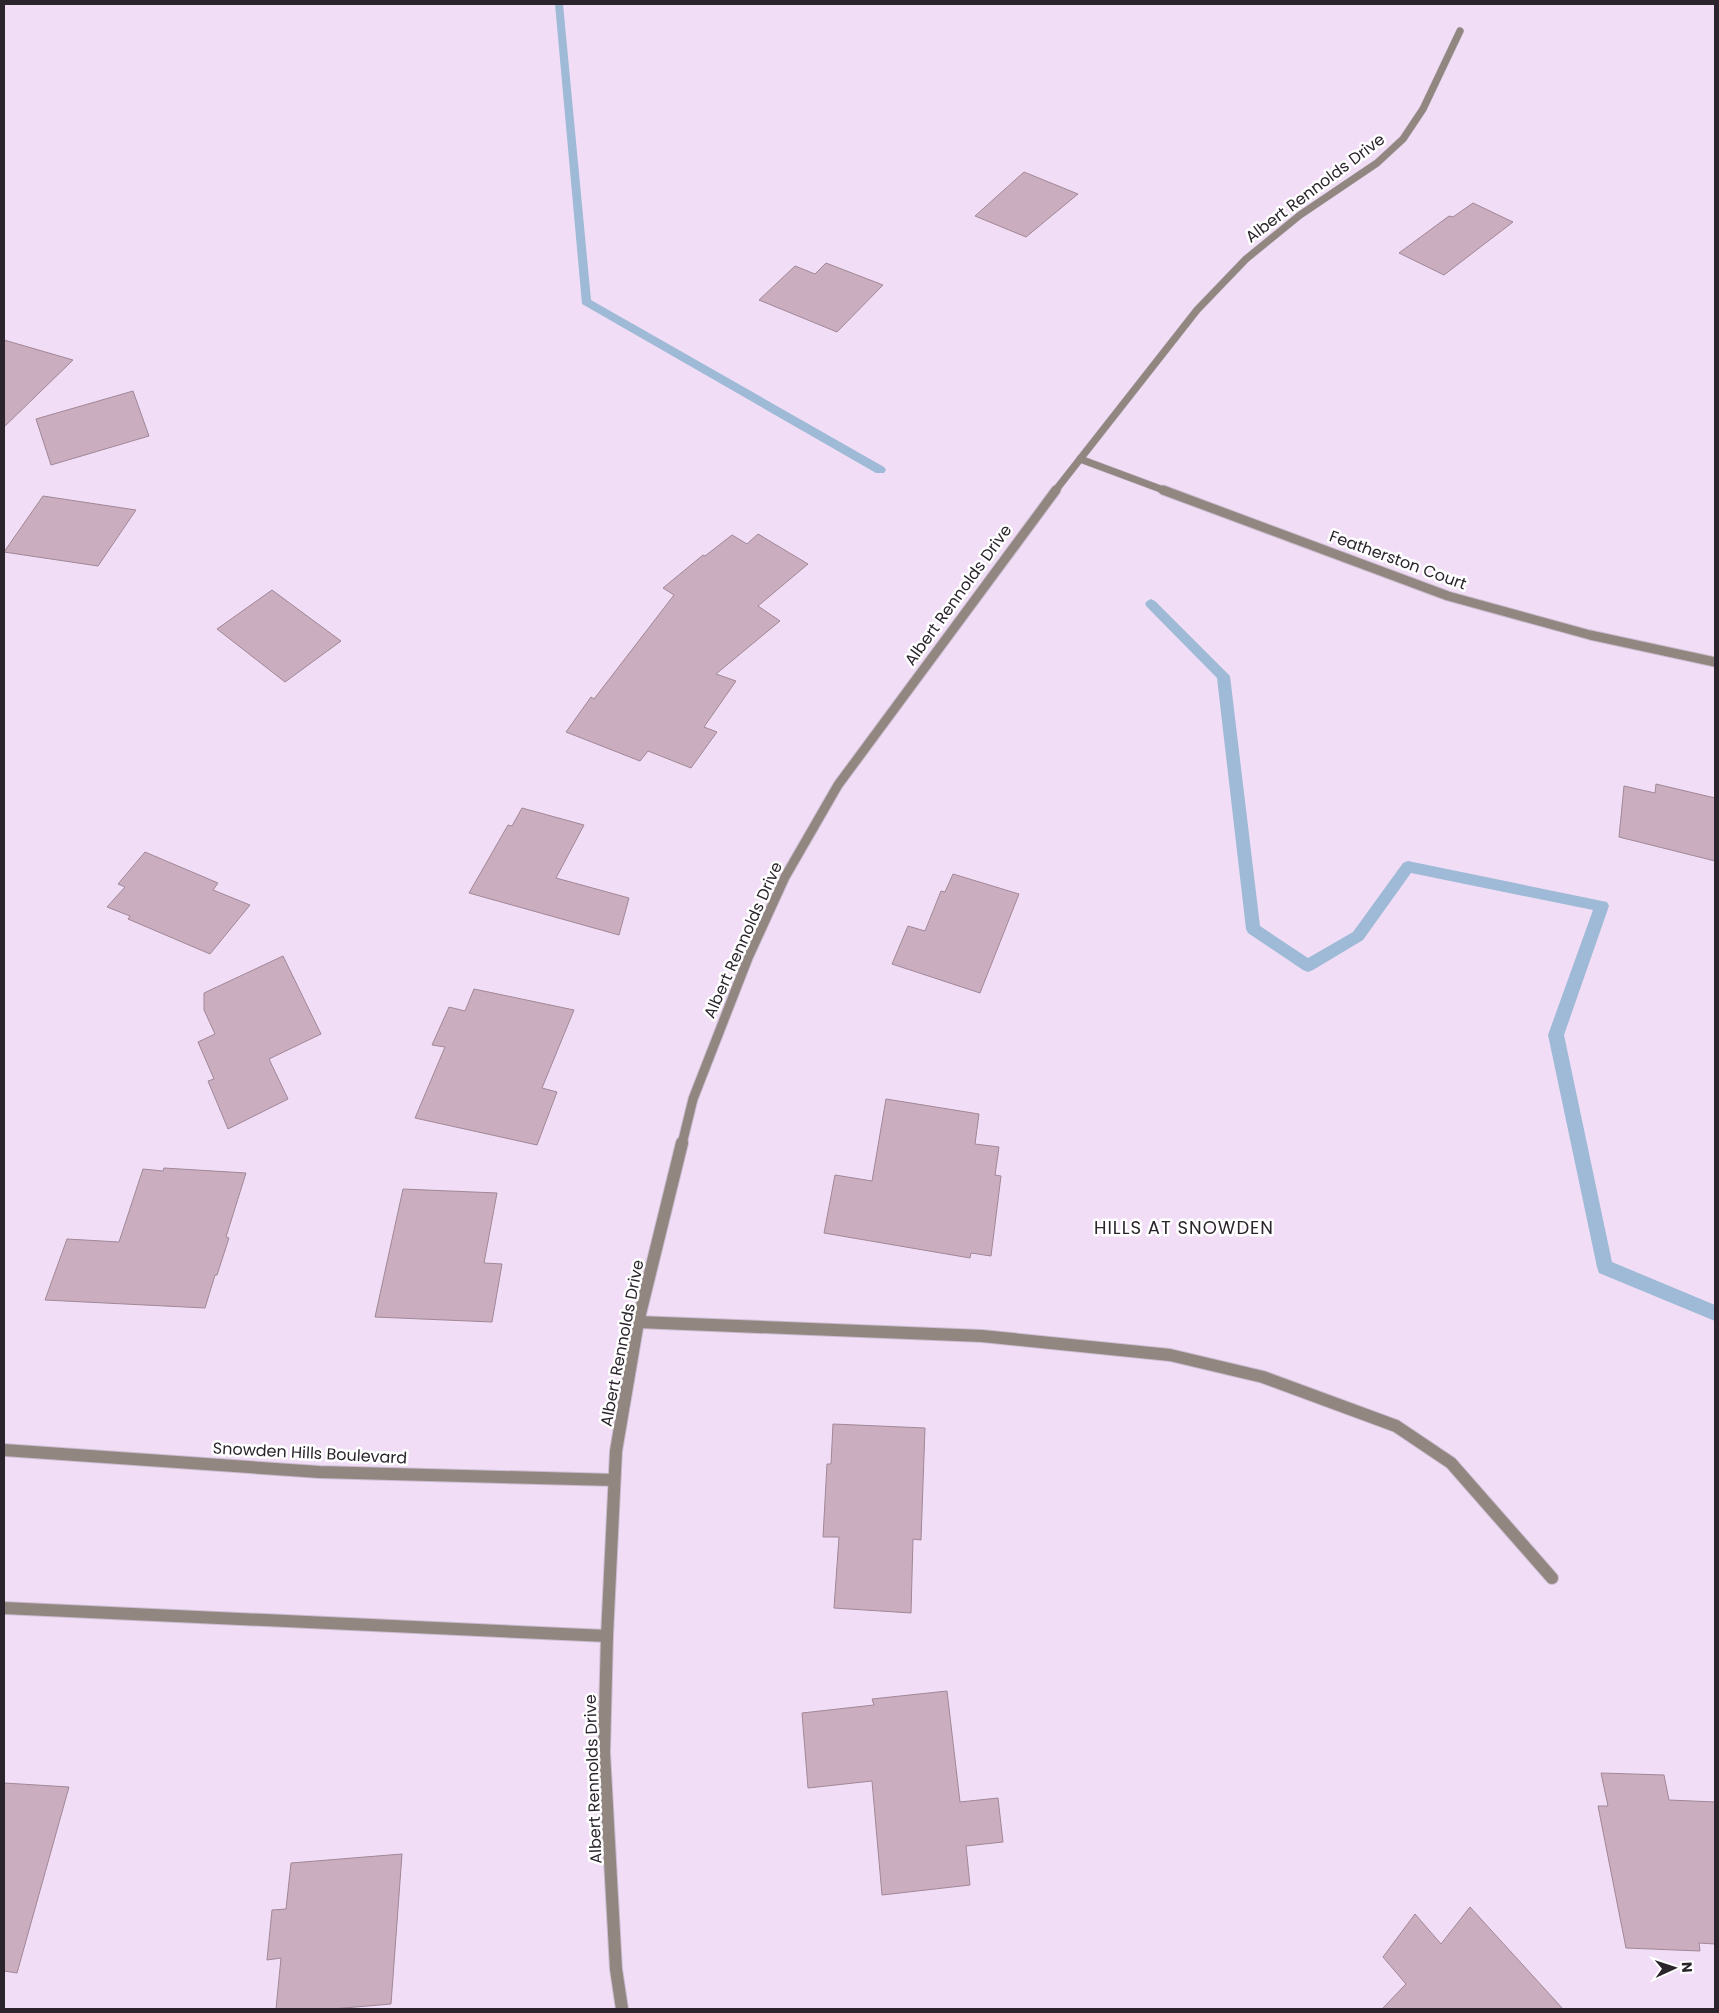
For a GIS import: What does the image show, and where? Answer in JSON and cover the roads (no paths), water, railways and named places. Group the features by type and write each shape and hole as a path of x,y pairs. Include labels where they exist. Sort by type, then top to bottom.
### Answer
{"street":[{"name":"Albert Rennolds Drive","path":"622,2009 616,1969 604,1752 607,1636 616,1451 638,1322 693,1098 748,958 785,877 838,785 1028,524 1197,310 1246,259 1300,214 1377,163 1403,139 1423,109 1460,31"},
{"name":"Featherston Court","path":"1080,459 1448,596 1590,635 1715,662"},
{"path":"638,1322 982,1336 1170,1355 1263,1377 1396,1426 1443,1458 1451,1464 1552,1578"},
{"name":"Snowden Hills Boulevard","path":"4,1450 318,1472 614,1480"},
{"path":"4,1608 607,1636"}],"waterway":[{"path":"559,4 586,302 880,470"},
{"path":"1151,604 1223,676 1253,929 1308,966 1358,936 1408,867 1602,906 1556,1035 1605,1267 1715,1313"}],"district":[{"name":"HILLS AT SNOWDEN","path":"1184,1227"}]}
